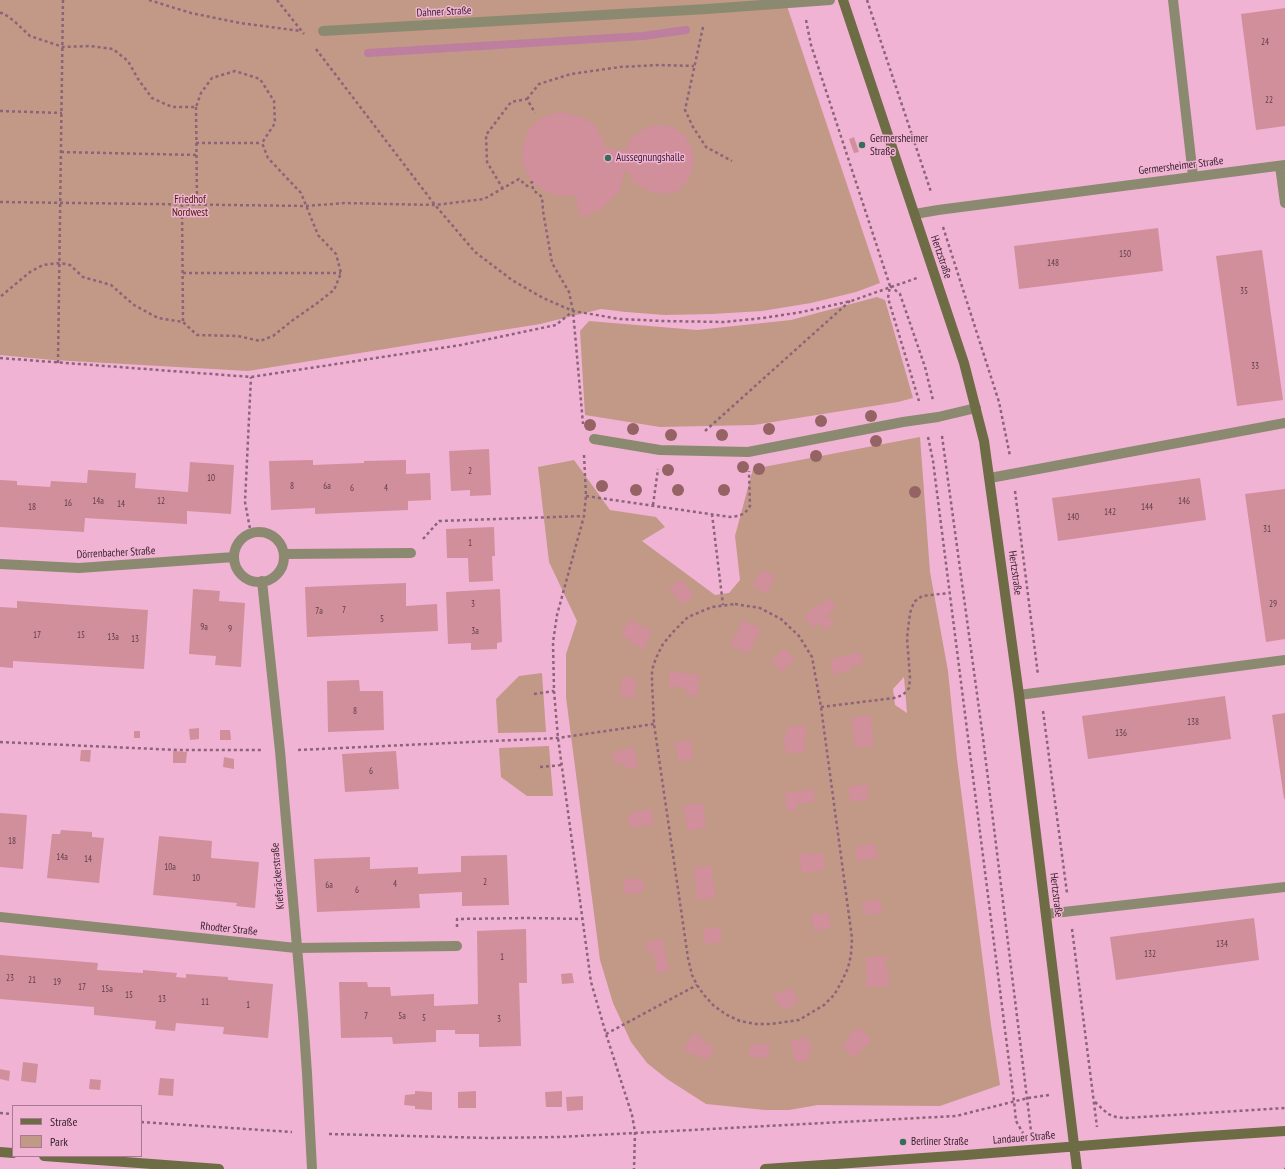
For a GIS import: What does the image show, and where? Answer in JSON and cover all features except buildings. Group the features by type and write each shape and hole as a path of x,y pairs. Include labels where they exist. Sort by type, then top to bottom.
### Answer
{"main road":[{"name":"Hertzstraße","path":"843,0 964,363 984,441 1019,695 1077,1169"},
{"name":"Landauer Straße","path":"765,1169 1193,1136 1285,1131"},
{"path":"0,1152 12,1153"},
{"path":"57,1157 219,1169"}],"street":[{"name":"Dahner Straße","path":"323,31 707,9 830,0"},
{"path":"1172,0 1193,176"},
{"name":"Germersheimer Straße","path":"914,214 1282,165"},
{"path":"1282,165 1285,203"},
{"path":"594,438 660,450 748,452 938,417 976,408"},
{"path":"990,478 1285,423"},
{"path":"263,532 275,538 284,554 282,567 278,572 274,576 262,581 255,581 243,575 235,564 234,557 235,551 241,540 251,534 263,532"},
{"path":"284,554 411,553"},
{"name":"Dörrenbacher Straße","path":"0,564 79,568 234,557"},
{"name":"Kieferäckerstraße","path":"262,581 280,751 306,1052 312,1169"},
{"path":"1019,695 1285,660"},
{"path":"1046,914 1285,887"},
{"name":"Rhodter Straße","path":"0,917 296,948 457,946"}],"path":[{"path":"58,363 63,0"},
{"path":"149,0 191,12 240,23 302,31"},
{"path":"277,0 306,37"},
{"path":"802,2 811,44 890,286 888,298 925,419 933,461 1016,1121 1032,1149"},
{"path":"707,9 685,110 693,127 706,147 732,161"},
{"path":"0,14 3,13 14,21 30,36 63,48 90,46 113,49 128,61 138,79 152,98 172,107 196,107"},
{"path":"311,43 435,205 475,252 512,280 543,298 573,311 627,319 724,322 786,314 851,301 890,286 934,272"},
{"path":"503,189 487,162 486,135 511,102 528,99 539,84 571,74 620,67 659,65 694,66"},
{"path":"197,204 196,107 201,93 212,78 235,71 260,79 274,101 275,123 262,143"},
{"path":"528,99 535,113"},
{"path":"0,111 62,113"},
{"path":"196,143 262,143"},
{"path":"0,297 30,272 43,265 60,263 70,265 83,277 111,284 134,305 158,318 183,322 197,335 238,336 260,341 273,336 334,290 341,273 336,254 318,235 302,193 268,158 262,143"},
{"path":"61,152 197,155"},
{"path":"0,202 307,206 344,204 435,205 484,199 519,179 526,186 532,182 533,190 542,197 552,263 569,292 573,311 583,428"},
{"path":"182,204 183,322"},
{"path":"183,273 341,273"},
{"path":"890,286 900,294 925,368 943,439 965,599 1028,1098 1032,1149"},
{"path":"702,451 704,432 851,301"},
{"path":"0,358 251,377 461,345 556,325 573,311"},
{"path":"251,377 245,502 251,534"},
{"path":"653,505 660,450"},
{"path":"584,451 586,496 584,516 557,615 553,642 554,692 558,738 592,987 632,1115 635,1132 634,1169"},
{"path":"586,496 730,517 738,516 744,513 750,506 751,500 748,452"},
{"path":"712,514 723,605"},
{"path":"411,553 439,521 584,516"},
{"path":"821,707 894,698 903,695 909,688 910,678 907,638 910,613 914,602 922,596 949,593"},
{"path":"735,604 760,608 782,619 800,636 812,657 821,707 852,938 851,955 848,968 842,983 834,995 824,1005 799,1020 771,1024 756,1024 740,1021 727,1015 714,1006 697,985 692,975 688,958 654,724 652,670 663,644 672,632 688,617 712,607 723,605 735,604"},
{"path":"534,694 554,692"},
{"path":"0,742 178,750 280,751 558,738 654,724"},
{"path":"540,767 562,765"},
{"path":"457,946 457,920 528,918 582,919"},
{"path":"606,1034 697,985"},
{"path":"142,1122 311,1133 490,1138 559,1137 956,1116 1028,1098 1068,1092 1094,1091"},
{"path":"1095,1102 1108,1114 1126,1118 1285,1108"},
{"path":"0,1113 12,1114"}],"green space":[{"name":"Friedhof Nordwest","path":"0,0 785,0 880,283 856,292 811,303 762,311 665,315 601,309 540,324 248,371 53,360 0,355"},
{"path":"877,297 885,300 913,398 898,402 754,425 660,427 585,415 580,331 589,321 697,330 791,320"},
{"path":"920,437 930,572 948,671 957,759 1000,1085 940,1106 818,1105 789,1110 765,1110 706,1104 667,1079 647,1063 631,1042 613,1003 600,960 566,697 566,654 577,621 549,562 538,467 574,460 610,510 656,517 665,527 642,541 715,595 729,593 740,580 735,536 753,469","holes":["904,677 907,713 895,705 893,689"]},
{"path":"542,673 546,732 498,733 496,699 519,676"},
{"path":"549,746 553,796 527,796 501,777 499,748"}],"waterway":[{"path":"368,53 643,36 686,30"}],"place":[{"name":"Germersheimer Straße","path":"862,145"},
{"name":"Aussegnungshalle","path":"608,158"},
{"name":"Berliner Straße","path":"903,1142"}]}
